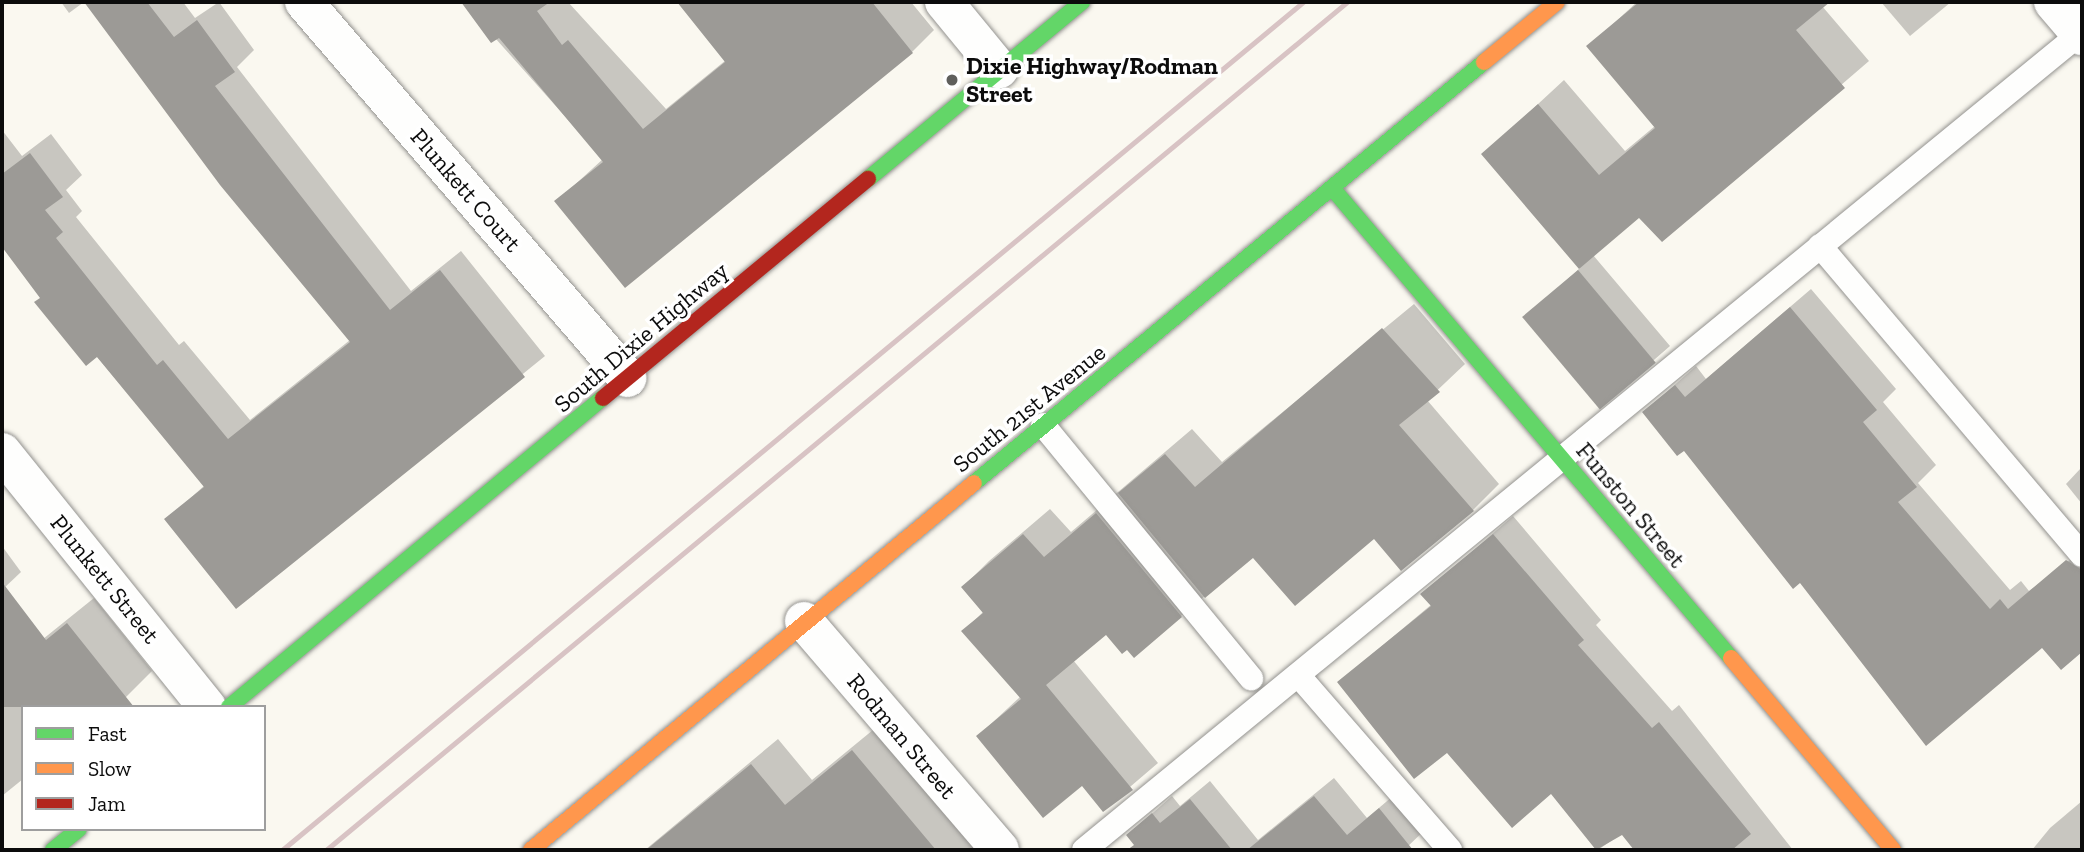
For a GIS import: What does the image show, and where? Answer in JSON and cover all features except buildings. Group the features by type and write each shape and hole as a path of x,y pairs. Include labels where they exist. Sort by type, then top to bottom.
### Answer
{"main road":[{"name":"South Dixie Highway","path":"231,705 1082,2"},
{"name":"South 21st Avenue","path":"531,850 804,621 1558,2"},
{"name":"Funston Street","path":"1332,189 1893,850"},
{"path":"53,850 77,831"}],"street":[{"name":"Plunkett Court","path":"304,2 627,378"},
{"path":"943,2 999,69"},
{"path":"2053,2 2082,34"},
{"name":"Plunkett Street","path":"2,452 206,705"},
{"name":"Rodman Street","path":"804,621 1000,850"}],"lane":[{"path":"1084,850 2082,34"},
{"path":"1820,246 2082,555"},
{"path":"1043,425 1251,678"},
{"path":"1298,675 1450,850"}],"railway":[{"path":"282,850 1303,2"},
{"path":"326,850 1347,2"}],"traffic: fast":[{"path":"868,179 1082,2"},
{"path":"974,483 1484,62"},
{"path":"1333,189 1731,658"},
{"path":"231,705 603,398"},
{"path":"53,850 77,831"}],"traffic: slow":[{"path":"1484,62 1557,2"},
{"path":"531,850 974,483"},
{"path":"1731,658 1893,850"}],"traffic: jam":[{"path":"603,398 868,179"}],"place":[{"name":"Dixie Highway/Rodman Street","path":"952,80"}]}
